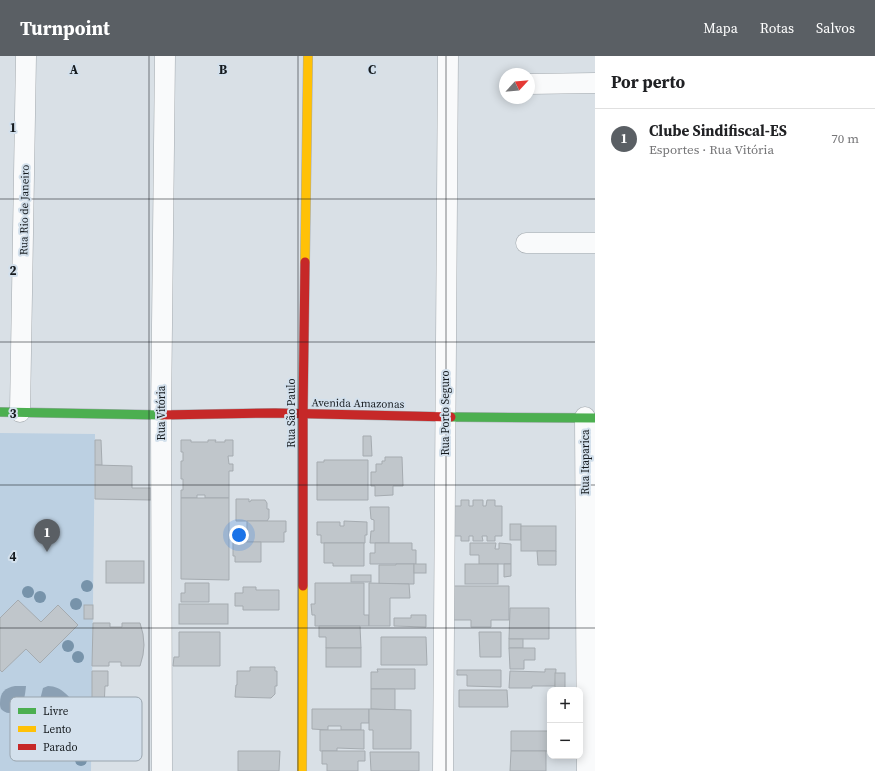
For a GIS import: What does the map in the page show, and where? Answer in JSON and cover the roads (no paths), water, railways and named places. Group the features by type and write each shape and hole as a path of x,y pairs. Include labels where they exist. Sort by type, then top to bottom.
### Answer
{"street":[{"name":"Rua Rio de Janeiro","path":"20,412 26,56"},
{"name":"Rua Vitória","path":"162,771 161,415 165,56"},
{"name":"Rua São Paulo","path":"302,771 303,414 308,56"},
{"name":"Rua Porto Seguro","path":"443,771 448,56"},
{"path":"535,84 595,83"},
{"path":"526,243 595,243"},
{"name":"Avenida Amazonas","path":"0,412 161,415 275,413 445,417 590,418"},
{"name":"Rua Itaparica","path":"587,771 590,418"}],"place":[{"name":"Clube Sindifiscal-ES","path":"47,552"}]}
